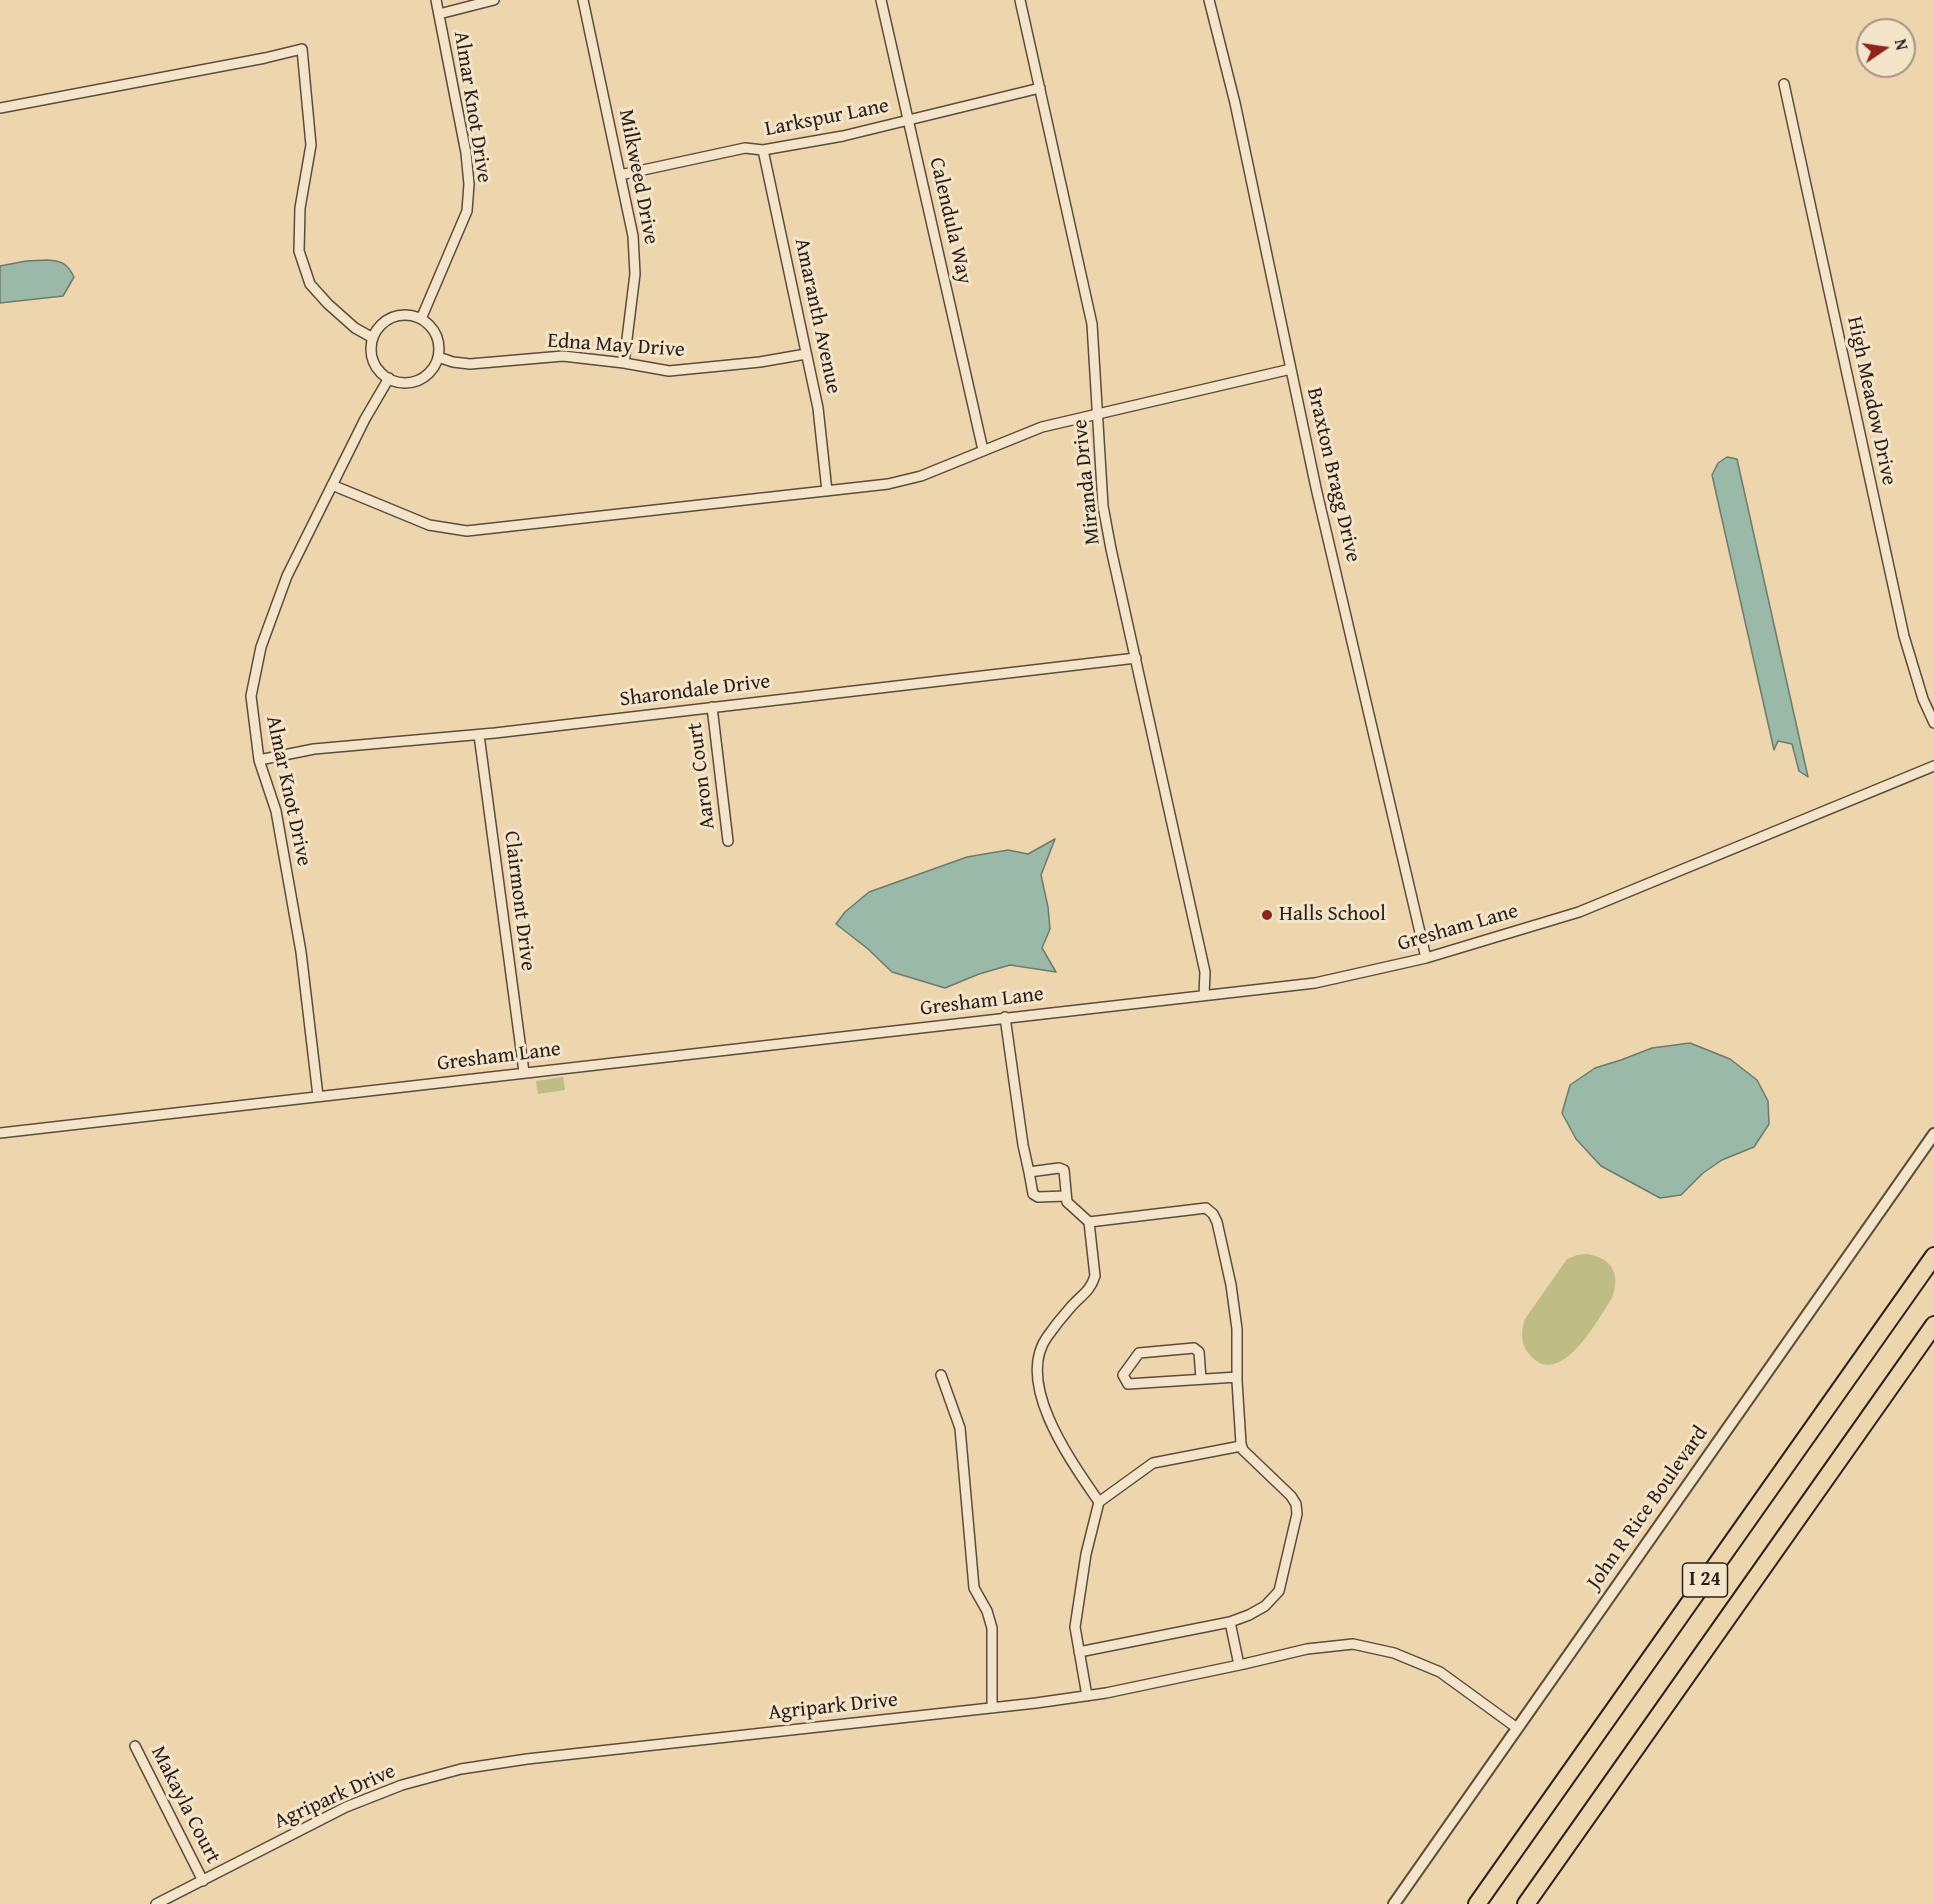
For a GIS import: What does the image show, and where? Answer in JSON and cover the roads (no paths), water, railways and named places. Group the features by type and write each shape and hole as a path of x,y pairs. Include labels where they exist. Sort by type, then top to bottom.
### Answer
{"highway":[{"name":"I 24","path":"1477,1904 1934,1256"},
{"name":"I 24","path":"1526,1904 1934,1325"}],"street":[{"name":"Almar Knot Drive","path":"421,319 467,211 469,191 466,153 436,0"},
{"path":"439,14 494,0"},
{"name":"Milkweed Drive","path":"583,0 635,253 635,274 624,363"},
{"name":"Calendula Way","path":"881,0 984,450"},
{"name":"Miranda Drive","path":"1020,0 1092,324 1103,506 1205,972 1204,995"},
{"name":"Braxton Bragg Drive","path":"1209,0 1235,103 1316,488 1426,957"},
{"path":"0,108 302,49 311,145 300,208 299,251 310,284 348,322 373,338"},
{"name":"High Meadow Drive","path":"1784,84 1904,636 1923,699 1934,723"},
{"name":"Larkspur Lane","path":"620,175 745,148 763,150 843,136 1040,88"},
{"name":"Amaranth Avenue","path":"763,150 818,408 827,491"},
{"path":"409,315 421,319 430,326 439,345 435,365 420,380 408,383 389,378 378,369 373,358 373,338 381,325 390,319 409,315"},
{"name":"Edna May Drive","path":"438,357 461,363 494,363 563,356 669,371 684,371 806,354"},
{"path":"332,485 429,525 467,531 888,484 921,477 1042,427 1291,369"},
{"name":"Almar Knot Drive","path":"318,1096 301,952 276,811 259,760 251,696 261,647 287,576 365,419 389,378"},
{"name":"Sharondale Drive","path":"259,760 314,749 479,735 1136,658"},
{"name":"Aaron Court","path":"712,707 728,841"},
{"name":"Clairmont Drive","path":"479,735 524,1072"},
{"name":"Gresham Lane","path":"0,1133 1315,983 1426,957 1579,912 1934,766"},
{"path":"1005,1017 1023,1145 1033,1194 1038,1197 1066,1196"},
{"name":"John R Rice Boulevard","path":"1394,1904 1934,1134"},
{"path":"1029,1172 1059,1168 1064,1170 1067,1202 1089,1222 1095,1276 1092,1285 1071,1306 1046,1339 1040,1352 1039,1380 1049,1419 1063,1448 1100,1502"},
{"path":"1079,1652 1230,1622 1265,1606 1279,1591 1297,1514 1296,1504 1291,1496 1241,1446 1237,1329 1231,1285 1217,1222 1213,1214 1206,1208 1089,1222"},
{"path":"1201,1379 1199,1352 1194,1348 1139,1353 1123,1375 1128,1384 1237,1377"},
{"path":"941,1375 960,1428 974,1588 987,1611 992,1628 992,1708"},
{"path":"1087,1696 1075,1627 1086,1554 1100,1502 1153,1463 1241,1446"},
{"path":"1230,1622 1239,1665"},
{"name":"Agripark Drive","path":"156,1904 346,1807 402,1785 461,1769 538,1757 1087,1696 1307,1649 1353,1644 1394,1653 1440,1672 1517,1728"},
{"name":"Makayla Court","path":"135,1746 203,1881"}],"place":[{"name":"Halls School","path":"1267,915"}]}
